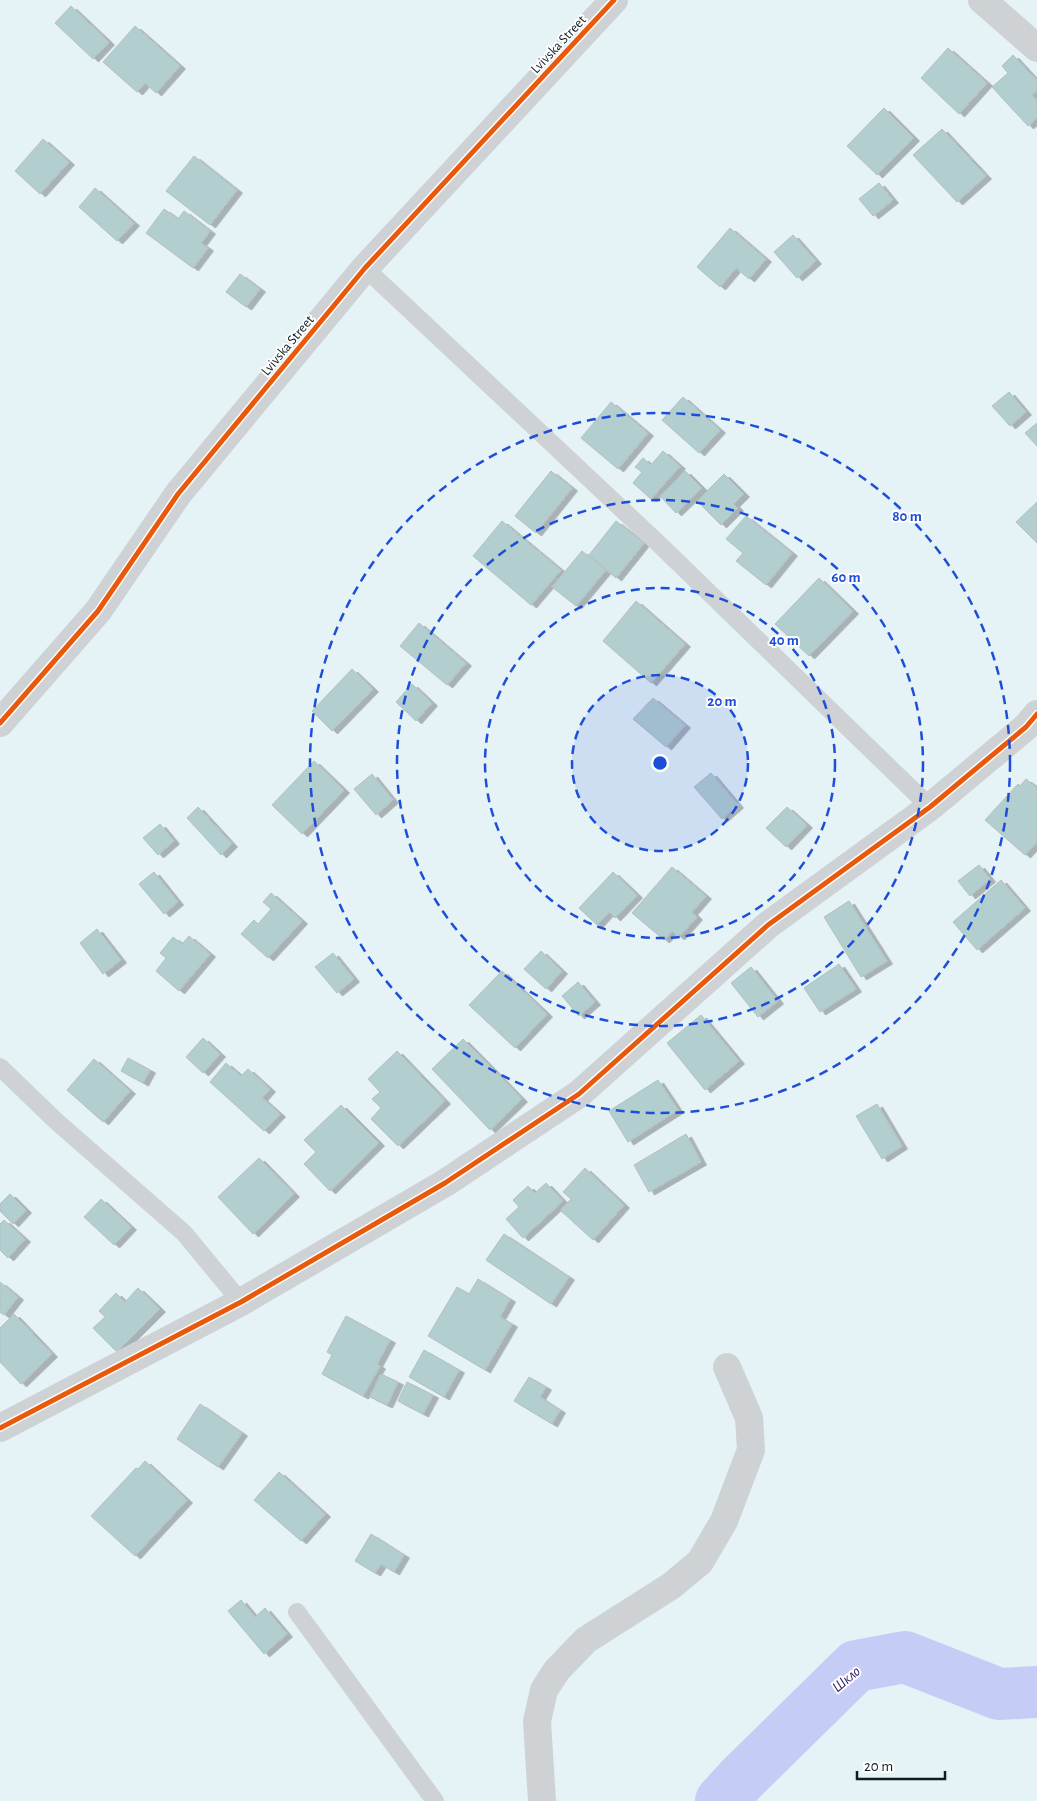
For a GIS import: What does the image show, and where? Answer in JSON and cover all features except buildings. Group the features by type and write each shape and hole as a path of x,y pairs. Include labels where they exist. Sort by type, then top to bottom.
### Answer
{"street":[{"name":"Lvivska Street","path":"0,723 98,611 178,494 365,268 614,0"},
{"path":"982,0 1037,48"},
{"path":"0,1428 241,1302 445,1183 579,1094 768,926 930,807 1026,727 1037,714"},
{"path":"542,1801 538,1721 544,1690 557,1670 586,1640 671,1586 700,1562 724,1521 751,1450 749,1418 727,1367"}],"lane":[{"path":"365,268 660,545 930,807"},
{"path":"0,1067 56,1121 184,1233 241,1302"},
{"path":"297,1612 436,1801"}],"waterway":[{"name":"Шкло","path":"721,1801 856,1666 905,1657 999,1694 1037,1692"}],"cycle path":[{"path":"0,723 98,611 178,494 365,268 614,0"},
{"path":"0,1428 241,1302 445,1183 579,1094 768,925 930,807 1026,727 1037,714"}]}
